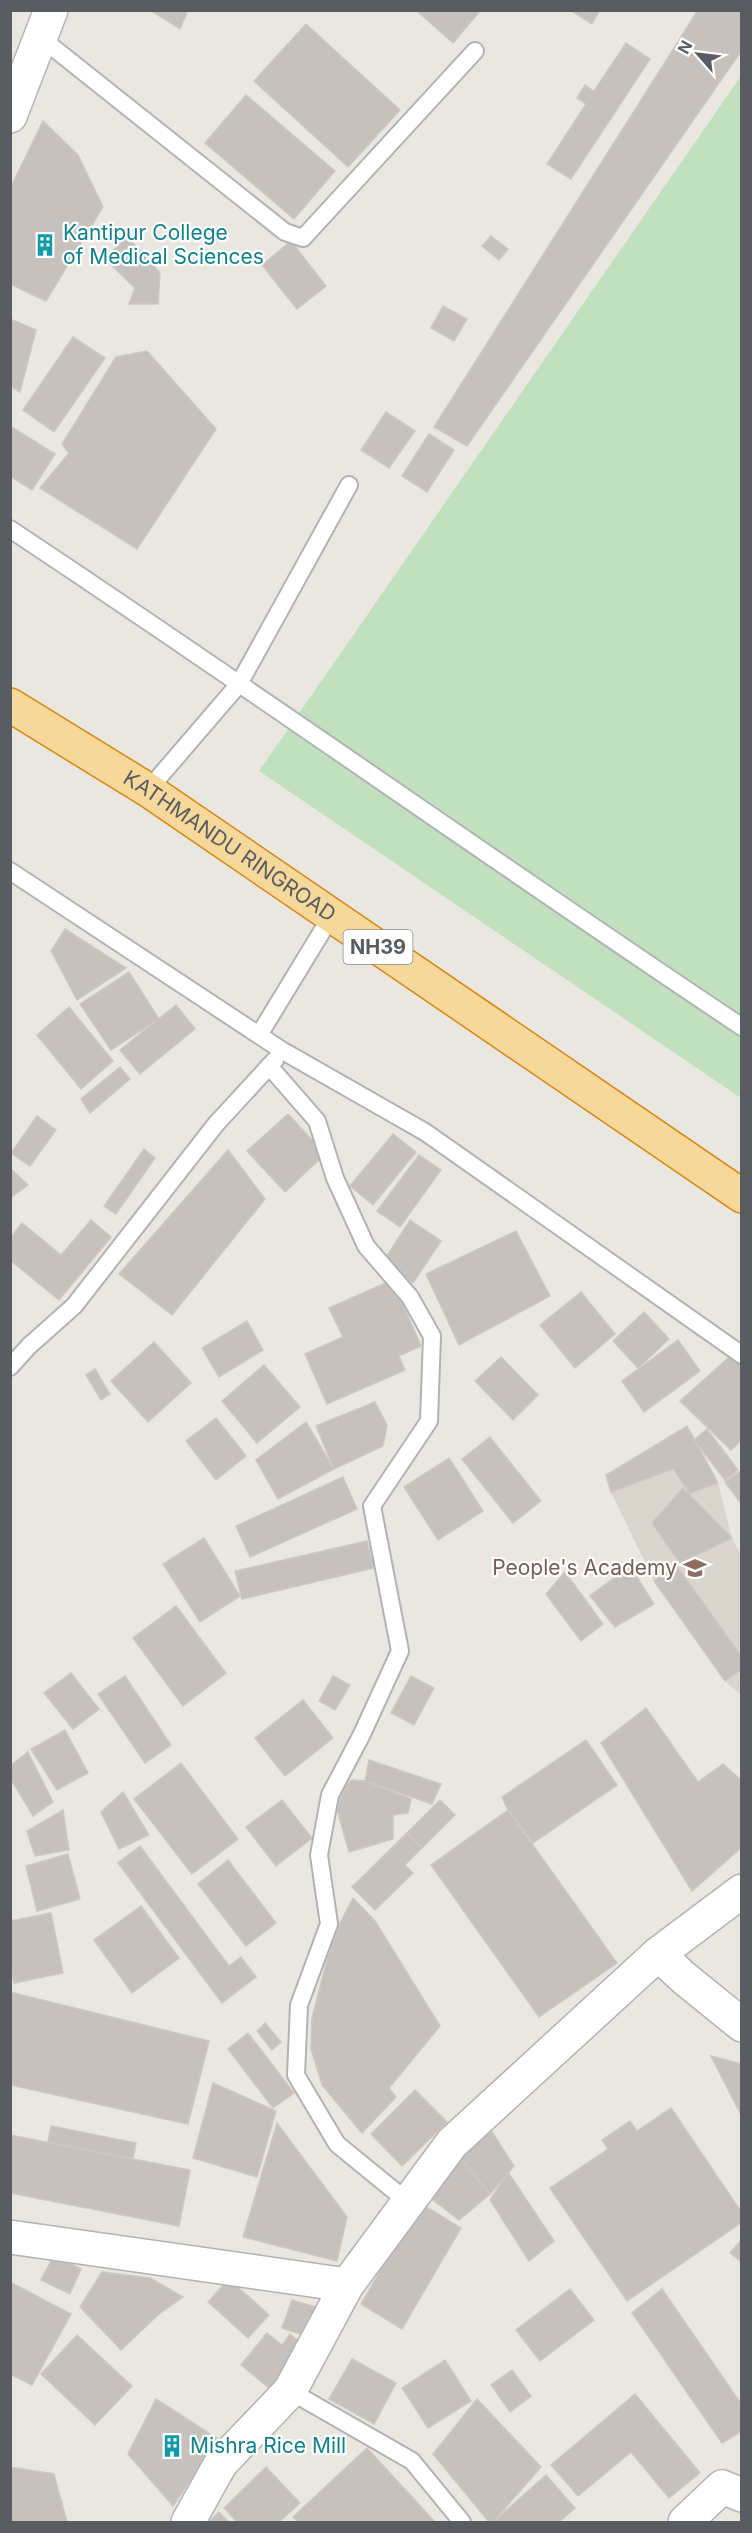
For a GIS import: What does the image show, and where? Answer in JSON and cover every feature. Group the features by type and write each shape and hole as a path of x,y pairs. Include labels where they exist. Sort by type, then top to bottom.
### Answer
{"highway":[{"name":"KATHMANDU RINGROAD","path":"10,705 148,790 741,1196"}],"street":[{"path":"10,116 46,24"},
{"path":"188,2523 221,2463 290,2391 347,2285 452,2143 658,1954 741,1891"},
{"path":"658,1954 741,2025"},
{"path":"10,2236 347,2285"},
{"path":"685,2523 722,2487 741,2495"}],"lane":[{"path":"46,24 285,232 303,238 475,51"},
{"path":"148,790 239,684 350,484"},
{"path":"10,529 542,894 741,1027"},
{"path":"10,871 259,1035 425,1132 741,1355"},
{"path":"259,1035 332,915"},
{"path":"10,1367 29,1346 74,1306 216,1124 283,1050"},
{"path":"269,1066 317,1121 335,1178 366,1246 410,1297 432,1336 429,1421 372,1506 400,1652 362,1734 330,1795 320,1855 329,1924 299,2005 296,2075 337,2144 408,2202"},
{"path":"290,2391 412,2461 462,2523"}],"shaded area":[{"name":"People's Academy","path":"687,1426 718,1483 732,1538 741,1555 741,1695 725,1681 654,1581 611,1492 606,1475"}],"green space":[{"path":"741,76 741,1098 259,771"}],"building":[{"path":"150,10 188,10 180,29"},
{"path":"416,10 481,10 453,43"},
{"path":"570,10 600,10 592,24"},
{"path":"698,10 742,10 742,50 467,446 434,427"},
{"path":"306,24 400,110 348,167 254,81"},
{"path":"626,43 650,59 571,179 547,164 586,104 577,98 585,85 594,91"},
{"path":"246,95 335,171 294,219 205,143"},
{"name":"Kantipur College of Medical Sciences","path":"43,121 78,155 103,207 46,301 10,284 10,189"},
{"path":"127,236 160,273 158,304 129,304 135,288 105,259"},
{"path":"491,236 508,249 499,260 482,246"},
{"path":"291,241 326,286 297,309 262,265"},
{"path":"443,306 467,319 454,341 431,328"},
{"path":"10,319 36,330 20,392 10,386"},
{"path":"73,337 105,358 54,432 23,410"},
{"path":"147,351 216,429 137,549 40,488 69,453 62,444 116,357"},
{"path":"386,412 415,431 389,468 361,450"},
{"path":"10,426 55,454 32,490 10,476"},
{"path":"429,434 454,450 427,492 402,476"},
{"path":"65,929 126,968 77,1000 51,951"},
{"path":"129,972 159,1019 111,1050 80,1004"},
{"path":"176,1005 195,1029 140,1074 120,1050"},
{"path":"69,1007 113,1061 81,1089 37,1035"},
{"path":"120,1067 130,1079 90,1113 81,1099"},
{"path":"288,1114 325,1154 285,1192 247,1151"},
{"path":"37,1116 56,1130 30,1166 11,1153"},
{"path":"393,1134 416,1152 373,1205 350,1186"},
{"path":"144,1149 155,1158 116,1214 104,1206"},
{"path":"228,1150 265,1199 172,1315 119,1274"},
{"path":"419,1155 441,1170 400,1227 377,1211"},
{"path":"10,1168 28,1185 10,1198"},
{"path":"91,1220 111,1237 59,1300 10,1260 10,1238 22,1223 61,1255"},
{"path":"410,1220 441,1241 413,1283 383,1262"},
{"path":"516,1231 550,1296 459,1345 426,1274"},
{"path":"392,1280 421,1346 399,1356 405,1370 327,1404 305,1354 343,1337 329,1308"},
{"path":"581,1292 615,1334 575,1368 540,1325"},
{"path":"644,1312 669,1339 638,1368 613,1341"},
{"path":"247,1321 263,1350 219,1377 202,1348"},
{"path":"678,1340 700,1371 644,1412 622,1381"},
{"path":"154,1342 191,1383 148,1422 111,1381"},
{"path":"735,1352 742,1360 742,1440 731,1450 680,1401"},
{"path":"501,1357 538,1395 513,1420 475,1381"},
{"path":"264,1365 300,1407 257,1443 222,1401"},
{"path":"95,1369 110,1394 101,1400 86,1375"},
{"path":"375,1402 387,1425 383,1446 334,1469 316,1426"},
{"path":"216,1418 246,1456 216,1480 186,1441"},
{"path":"306,1422 334,1469 278,1499 256,1460"},
{"path":"687,1426 718,1483 690,1493 673,1469 611,1492 606,1475"},
{"path":"707,1429 738,1470 725,1480 694,1440"},
{"path":"490,1437 541,1501 513,1523 462,1459"},
{"path":"449,1458 483,1511 438,1540 404,1487"},
{"path":"742,1470 742,1505 725,1482"},
{"path":"343,1477 357,1509 250,1557 236,1526"},
{"path":"683,1488 732,1538 680,1563 652,1523"},
{"path":"204,1538 240,1596 200,1622 163,1564"},
{"path":"367,1541 374,1568 242,1599 235,1571"},
{"path":"676,1565 742,1657 742,1669 725,1681 654,1581"},
{"path":"630,1566 654,1604 615,1627 590,1596"},
{"path":"565,1572 603,1624 581,1641 546,1594"},
{"path":"176,1606 226,1673 183,1706 133,1638"},
{"path":"71,1673 99,1709 73,1729 44,1693"},
{"path":"125,1676 171,1745 145,1763 98,1694"},
{"path":"333,1676 350,1685 335,1710 319,1701"},
{"path":"411,1676 434,1688 414,1725 391,1713"},
{"path":"303,1700 333,1738 285,1776 255,1738"},
{"path":"646,1708 698,1782 723,1764 742,1781 742,1847 692,1891 601,1743"},
{"path":"65,1730 88,1773 57,1790 31,1749"},
{"path":"586,1740 617,1785 533,1843 508,1810 502,1797"},
{"path":"28,1752 53,1802 33,1816 10,1778 10,1766"},
{"path":"369,1760 441,1784 432,1804 365,1781"},
{"path":"181,1763 238,1839 192,1874 134,1799"},
{"path":"352,1780 365,1781 411,1799 408,1813 393,1815 393,1839 349,1852 337,1809 345,1786"},
{"path":"123,1792 149,1835 119,1849 101,1812"},
{"path":"282,1800 312,1838 276,1866 246,1827"},
{"path":"440,1800 455,1815 422,1848 407,1833"},
{"path":"63,1810 69,1850 35,1856 27,1831"},
{"path":"508,1810 617,1963 539,2017 431,1865"},
{"path":"407,1833 422,1848 405,1865 413,1873 375,1910 352,1887"},
{"path":"140,1846 229,1966 241,1957 256,1977 222,2003 118,1863"},
{"path":"68,1854 80,1899 37,1911 26,1866"},
{"path":"228,1860 276,1923 246,1946 198,1884"},
{"path":"353,1898 375,1921 440,2026 389,2088 396,2097 362,2133 322,2085 311,2049 312,2018 327,1960 338,1927"},
{"path":"141,1906 179,1958 132,1993 94,1940"},
{"path":"51,1913 63,1973 14,1983 10,1963 10,1921"},
{"path":"10,1992 209,2041 188,2124 10,2085"},
{"path":"265,2023 281,2042 272,2050 257,2031"},
{"path":"248,2033 294,2093 273,2108 228,2049"},
{"path":"711,2056 742,2064 741,2115"},
{"path":"213,2083 276,2111 257,2177 193,2158"},
{"path":"415,2090 447,2122 402,2166 371,2134"},
{"path":"671,2108 742,2213 742,2222 627,2301 550,2188 608,2149 602,2140 630,2121 637,2131"},
{"path":"277,2123 347,2217 337,2261 243,2237"},
{"path":"487,2124 514,2166 490,2194 455,2152"},
{"path":"51,2126 136,2143 133,2159 48,2142"},
{"path":"10,2135 190,2170 179,2226 10,2193"},
{"path":"455,2152 490,2194 459,2220 423,2192"},
{"path":"508,2172 554,2241 529,2261 490,2200"},
{"path":"420,2203 461,2228 402,2329 361,2304"},
{"path":"742,2239 742,2262 730,2253"},
{"path":"54,2255 81,2269 70,2294 41,2280"},
{"path":"102,2272 150,2278 183,2297 159,2314 121,2350 80,2307"},
{"path":"229,2279 269,2315 248,2338 208,2302"},
{"path":"10,2282 71,2314 32,2385 10,2374"},
{"path":"570,2289 594,2320 540,2361 516,2330"},
{"path":"662,2289 742,2405 742,2431 722,2443 632,2313"},
{"path":"292,2300 316,2307 306,2336 282,2328"},
{"path":"267,2333 282,2345 290,2334 308,2349 274,2392 241,2365"},
{"path":"77,2335 132,2386 95,2425 41,2374"},
{"path":"352,2359 396,2383 374,2424 329,2399"},
{"path":"445,2360 471,2401 428,2428 402,2388"},
{"path":"512,2370 531,2396 510,2412 491,2385"},
{"path":"635,2394 700,2473 669,2498 631,2452 578,2496 551,2465"},
{"name":"Mishra Rice Mill","path":"156,2399 218,2439 173,2506 128,2454"},
{"path":"477,2399 541,2467 493,2522 489,2522 433,2454"},
{"path":"367,2448 435,2522 298,2522 293,2517"},
{"path":"10,2467 54,2474 67,2522 10,2522"},
{"path":"266,2467 300,2503 279,2522 237,2522 224,2508"},
{"path":"546,2475 575,2508 559,2522 493,2522"},
{"path":"219,2512 229,2522 209,2522"}],"place":[{"name":"Kantipur College of Medical Sciences","path":"45,245"},
{"name":"People's Academy","path":"695,1568"},
{"name":"Mishra Rice Mill","path":"172,2446"}]}
